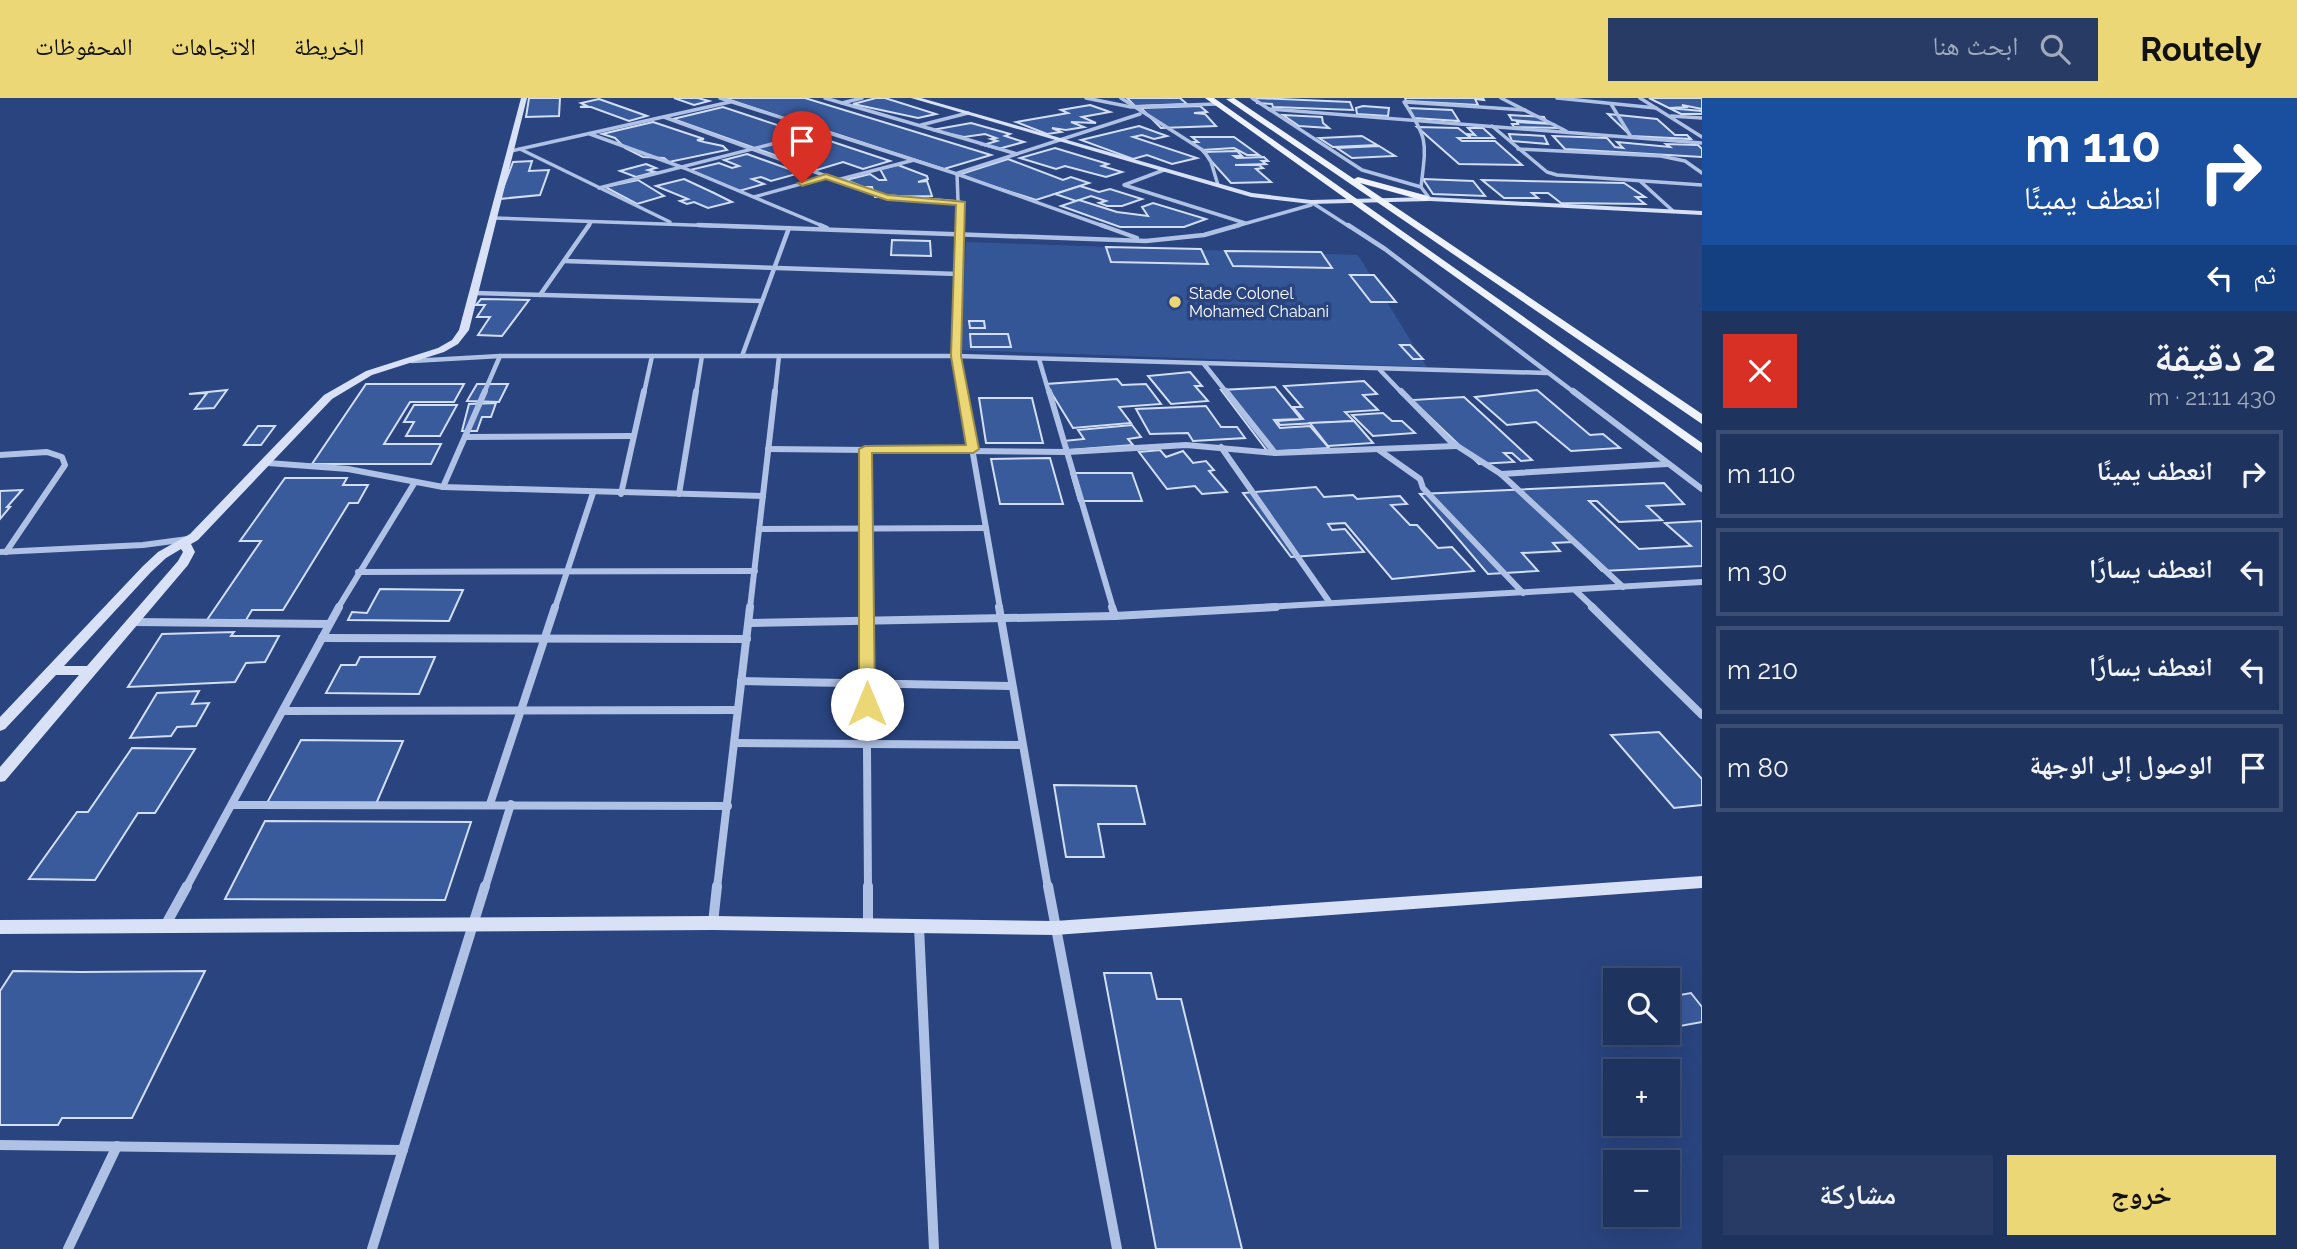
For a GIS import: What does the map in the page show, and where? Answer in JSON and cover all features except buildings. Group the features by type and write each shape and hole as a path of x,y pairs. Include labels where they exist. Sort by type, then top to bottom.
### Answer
{"main road":[{"path":"1229,98 1702,420"},
{"path":"1212,101 1702,449"},
{"path":"1345,176 1432,199"},
{"path":"1406,217 1432,199"}],"street":[{"path":"0,726 50,670 162,555 189,541 268,463 328,397 369,373 412,361 455,342 464,330 493,218 515,150 524,98"},
{"path":"720,98 957,174 1146,241"},
{"path":"825,98 1017,154"},
{"path":"841,103 862,98"},
{"path":"914,98 1218,186 1281,200 1311,203 1377,198 1432,199 1702,213"},
{"path":"1086,98 1130,107 1212,101"},
{"path":"1121,98 1140,114 1183,135 1206,153 1218,186"},
{"path":"1252,98 1362,170 1421,187 1432,199"},
{"path":"1501,98 1525,110"},
{"path":"1557,98 1656,108"},
{"path":"1640,98 1702,137"},
{"path":"1403,100 1423,131 1426,142 1421,187"},
{"path":"1403,100 1525,110 1548,116 1566,132"},
{"path":"515,150 731,102"},
{"path":"1611,104 1631,137"},
{"path":"1269,109 1702,143"},
{"path":"919,125 968,113"},
{"path":"957,174 1140,114"},
{"path":"1668,116 1702,117"},
{"path":"664,117 887,198 960,202"},
{"path":"1491,126 1547,172 1557,175 1702,185"},
{"path":"599,188 823,131"},
{"path":"590,134 684,168 831,229"},
{"path":"1517,149 1661,156 1685,162 1702,173"},
{"path":"515,150 673,224"},
{"path":"836,180 914,160"},
{"path":"1164,170 1124,185 1247,223"},
{"path":"957,174 960,202 956,356 1011,686 1117,1249"},
{"path":"753,197 826,177"},
{"path":"1640,181 1673,211"},
{"path":"493,218 1146,241 1175,240 1247,223 1311,203 1385,250 1702,489"},
{"path":"540,295 591,222"},
{"path":"742,356 789,228"},
{"path":"564,261 958,274"},
{"path":"474,293 762,301"},
{"path":"412,361 500,356 956,356 1547,373"},
{"path":"443,487 500,356"},
{"path":"621,494 652,356"},
{"path":"679,494 702,356"},
{"path":"713,923 779,356"},
{"path":"1039,359 1115,616"},
{"path":"1204,364 1275,453"},
{"path":"1380,370 1456,446 1481,466 1501,474 1623,587"},
{"path":"465,438 632,436"},
{"path":"768,449 1068,452 1186,444 1275,453 1456,446"},
{"path":"1221,447 1330,603"},
{"path":"865,449 868,925"},
{"path":"1380,450 1420,479 1423,488 1523,593"},
{"path":"0,455 47,453 62,457 65,465 3,552"},
{"path":"268,463 348,469 443,487 763,496"},
{"path":"1501,474 1667,464"},
{"path":"166,924 358,572 415,482"},
{"path":"490,804 543,637 593,493"},
{"path":"759,529 986,528"},
{"path":"3,552 189,541"},
{"path":"0,777 184,562 189,552 189,541"},
{"path":"358,572 755,571"},
{"path":"750,623 1000,621 1702,582"},
{"path":"1576,591 1702,715"},
{"path":"134,622 329,624"},
{"path":"323,638 747,639"},
{"path":"50,670 92,671"},
{"path":"741,681 1011,686"},
{"path":"283,711 737,710"},
{"path":"735,743 1022,745"},
{"path":"372,1249 511,804"},
{"path":"232,805 728,806"},
{"path":"0,928 166,924 472,926 713,923 1055,928 1702,882"},
{"path":"919,927 934,1249"},
{"path":"0,1144 403,1150"},
{"path":"68,1249 117,1146"}],"shaded area":[{"name":"Stade Colonel Mohamed Chabani","path":"966,242 1358,255 1427,367 961,350"}],"place":[{"name":"Stade Colonel Mohamed Chabani","path":"1175,302"}],"route":[{"path":"802,183 826,177 887,198 960,202 956,356 973,449 865,449 867,704"}]}
